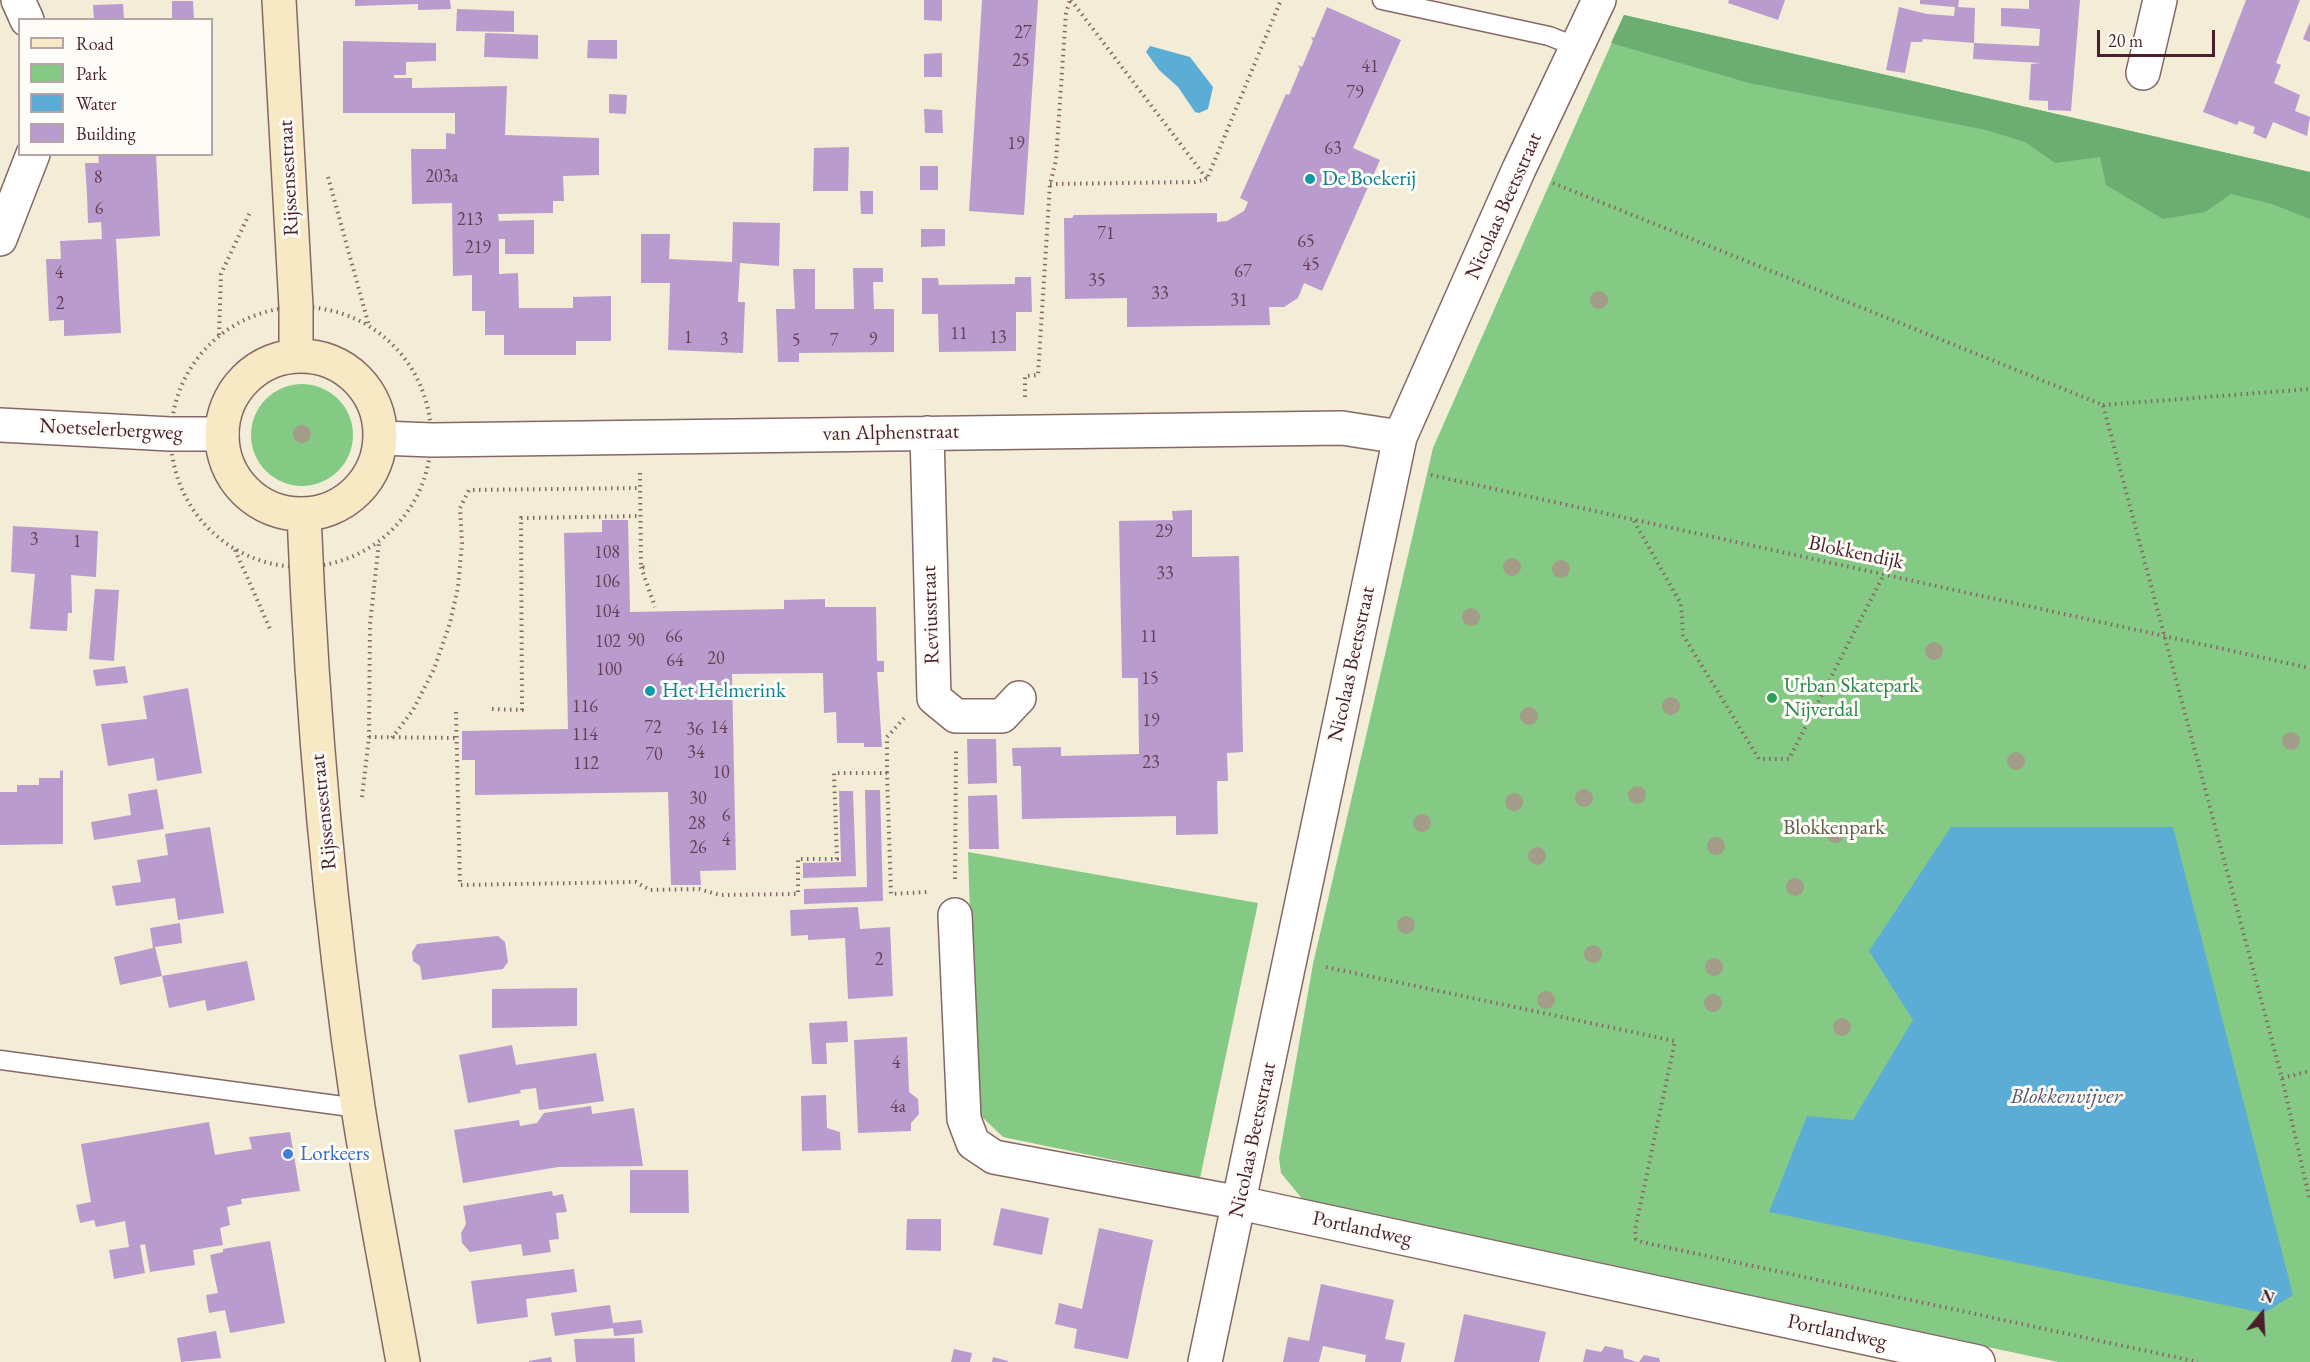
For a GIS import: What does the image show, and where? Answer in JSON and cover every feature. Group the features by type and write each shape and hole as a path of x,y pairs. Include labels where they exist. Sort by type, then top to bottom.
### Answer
{"main road":[{"name":"Rijssensestraat","path":"279,0 296,307 296,356"},
{"path":"296,356 325,359 350,372 368,392 373,402 381,438 377,459 367,480 353,496 335,507 304,514 272,509 258,502 239,484 227,464 222,434 225,412 235,390 251,373 271,362 296,356"},
{"name":"Rijssensestraat","path":"304,514 318,762 358,1108 403,1362"}],"street":[{"path":"18,0 26,18"},
{"name":"Nicolaas Beetsstraat","path":"1205,1362 1397,452 1519,169 1599,0"},
{"path":"2143,73 2160,0"},
{"path":"0,239 32,156"},
{"name":"Noetselerbergweg","path":"0,425 170,434 222,434"},
{"name":"van Alphenstraat","path":"381,438 432,440 1342,428 1397,452"},
{"name":"Reviusstraat","path":"927,433 945,707"},
{"path":"945,707 1002,716 1019,698"},
{"name":"Portlandweg","path":"955,903 964,1119 973,1143 994,1157 1240,1203 1978,1362"}],"lane":[{"path":"1382,0 1549,36 1577,47"},
{"path":"0,1060 358,1108"}],"path":[{"path":"1070,0 1207,179"},
{"path":"1026,431 1025,376 1038,375 1050,184 1056,160 1066,13 1070,0"},
{"path":"1207,179 1281,0"},
{"path":"325,167 339,209 369,326"},
{"path":"1519,169 2103,405 2310,389"},
{"path":"1050,184 1195,182 1207,179"},
{"path":"296,307 334,311 369,326 400,351 411,368 427,403 432,440 430,462 416,498 406,514 379,542 357,555 332,564 306,568 257,560 218,538 191,509 175,473 170,434 179,389 189,369 202,351 236,323 275,309 296,307"},
{"path":"2103,405 2282,1078 2310,1201"},
{"path":"640,436 641,567 655,607"},
{"name":"Blokkendijk","path":"1397,452 1634,521 2310,668"},
{"path":"392,738 412,710 434,669 450,624 458,587 462,543 460,507 469,490 640,488"},
{"path":"492,709 522,710 521,518 641,516"},
{"path":"1634,521 1681,604 1683,635 1759,759 1789,759 1884,574"},
{"path":"361,807 369,737 370,624 379,542"},
{"path":"641,567 649,567"},
{"path":"945,707 955,903 891,894 887,772 887,737 913,708 945,707"},
{"path":"456,712 460,885 636,882 650,890 699,889 720,895 798,894 798,859 837,859 834,773 887,772"},
{"path":"369,737 456,738"},
{"path":"1325,967 1675,1041 1635,1230 1636,1239 1642,1242 2198,1362"},
{"path":"2282,1078 2310,1071"}],"green space":[{"name":"Blokkenpark","path":"1624,15 2310,172 2310,1362 2058,1362 1304,1201 1281,1173 1279,1158 1313,964 1433,448"},
{"path":"1624,15 2310,172 2310,219 2272,204 2231,194 2205,212 2163,219 2106,185 2100,157 2055,163 2025,142 1986,130 1749,83 1611,43"},
{"path":"302,384 331,392 345,406 353,435 345,464 331,478 302,486 273,478 259,464 251,435 259,406 273,392"},
{"path":"968,852 1258,903 1200,1178 1003,1137 980,1115 976,1102"}],"water":[{"path":"1150,46 1190,57 1213,87 1208,109 1199,113 1195,112 1178,87 1159,70 1146,52"},
{"name":"Blokkenvijver","path":"1951,827 2173,827 2293,1295 2264,1313 1769,1212 1807,1116 1853,1120 1913,1020 1869,951"}],"building":[{"path":"355,0 450,0 451,9 418,10 418,4 355,6"},
{"path":"924,0 942,0 942,21 924,20"},
{"path":"982,0 1038,0 1024,215 969,211"},
{"path":"1729,0 1785,0 1778,20 1728,3"},
{"path":"1920,0 1959,0 1958,7 1975,8 1974,43 1923,39 1922,42 1911,42 1905,73 1886,70 1899,7 1927,14 1954,16 1955,7 1920,4"},
{"path":"2029,0 2080,0 2071,111 2048,110 2048,101 2029,100 2031,64 2041,63 1973,59 1974,43 2039,46 2040,29 2001,26 2001,8 2029,9"},
{"path":"2246,0 2300,0 2276,63 2281,65 2274,83 2300,95 2295,111 2310,117 2307,136 2273,122 2266,139 2253,133 2255,127 2239,121 2237,125 2203,112"},
{"path":"172,1 193,1 194,18 172,18"},
{"path":"123,4 124,18 94,18 93,5"},
{"name":"De Boekerij","path":"1327,7 1401,40 1353,148 1380,160 1322,291 1304,283 1298,298 1284,307 1269,307 1270,325 1127,327 1127,298 1065,299 1064,218 1072,218 1074,215 1217,213 1217,222 1227,221 1244,211 1248,202 1240,198 1286,94 1289,95 1300,69 1298,65 1302,67 1313,41 1311,37 1314,38"},
{"path":"457,9 514,11 514,32 456,31"},
{"path":"2310,22 2310,42 2303,39"},
{"path":"485,33 538,35 538,59 484,57"},
{"path":"588,40 617,40 617,59 587,58"},
{"path":"343,41 436,43 436,61 406,62 406,75 394,75 394,78 412,78 412,88 507,86 505,135 599,138 599,175 563,176 564,201 553,201 553,213 498,214 499,221 534,220 534,254 505,254 505,239 499,239 499,274 518,273 519,308 573,308 573,297 611,296 611,341 576,341 576,355 504,355 504,335 485,335 485,311 472,311 472,275 453,276 452,203 412,204 411,149 446,149 446,133 455,134 455,113 343,113"},
{"path":"942,53 942,77 924,77 924,54"},
{"path":"609,94 627,95 626,114 609,113"},
{"path":"924,109 942,110 943,133 925,133"},
{"path":"849,147 848,191 813,191 814,148"},
{"path":"98,156 156,156 160,236 116,239 121,333 64,336 64,320 49,321 46,259 61,259 60,241 102,239 101,222 88,223 85,163 99,163"},
{"path":"920,166 938,166 938,190 920,190"},
{"path":"860,191 873,191 873,214 861,214"},
{"path":"733,222 780,223 779,266 740,263 738,302 745,302 743,353 668,350 670,283 641,283 641,234 670,234 669,259 732,262"},
{"path":"921,229 945,229 945,246 921,247"},
{"path":"853,268 883,268 883,282 873,282 874,309 894,309 894,352 799,353 799,362 778,362 776,309 795,309 793,269 815,269 815,309 854,309"},
{"path":"1015,277 1031,277 1032,312 1016,312 1016,351 939,352 938,314 922,314 922,278 938,278 939,285 1015,284"},
{"path":"1192,510 1192,557 1239,556 1243,752 1227,753 1228,781 1217,781 1218,834 1176,835 1176,816 1022,819 1021,766 1013,766 1012,748 1061,747 1061,756 1139,754 1138,678 1122,678 1119,521 1173,520 1172,511"},
{"name":"Het Helmerink","path":"602,520 628,520 630,612 784,609 784,600 825,599 825,607 876,607 877,661 884,661 884,672 877,672 882,747 864,747 864,743 837,743 836,712 824,713 823,673 732,674 736,870 700,871 701,885 671,885 668,792 475,795 475,760 462,760 462,731 568,729 564,533 602,532"},
{"path":"13,526 98,531 96,577 71,575 72,613 68,613 67,631 30,629 35,574 11,572"},
{"path":"95,589 119,590 114,661 89,659"},
{"path":"125,666 128,683 96,686 93,670"},
{"path":"188,688 202,773 157,781 154,758 108,766 101,724 147,719 143,696"},
{"path":"967,739 996,739 997,783 968,784"},
{"path":"63,770 63,844 0,845 0,792 17,792 17,785 39,785 39,778 60,778 60,771"},
{"path":"157,789 164,829 94,840 91,822 131,815 128,794"},
{"path":"865,790 880,790 883,901 804,904 804,889 867,887"},
{"path":"839,791 853,791 856,876 803,878 803,863 841,862"},
{"path":"997,795 999,849 969,849 968,796"},
{"path":"210,827 224,913 178,920 175,898 116,906 112,886 141,882 137,860 168,855 165,834"},
{"path":"858,907 860,929 890,927 893,996 848,999 845,938 808,940 808,935 791,936 790,910"},
{"path":"180,923 182,943 155,947 162,976 120,985 114,957 153,948 150,928"},
{"path":"498,936 505,942 508,962 503,969 422,980 420,966 413,961 412,952 417,944"},
{"path":"247,961 255,1000 207,1011 205,1000 169,1008 162,976"},
{"path":"577,988 577,1026 492,1028 492,989"},
{"path":"847,1021 848,1042 826,1043 827,1064 812,1064 809,1023"},
{"path":"907,1037 909,1092 918,1099 919,1114 911,1123 911,1131 858,1133 854,1040"},
{"path":"512,1045 516,1065 596,1053 604,1101 539,1110 536,1088 468,1103 459,1055"},
{"path":"826,1095 827,1128 840,1132 841,1150 802,1151 801,1096"},
{"path":"591,1106 592,1114 634,1108 643,1166 558,1167 463,1183 454,1130 519,1120 520,1126 537,1123 544,1113"},
{"path":"209,1122 215,1155 252,1149 249,1137 290,1132 300,1191 241,1199 242,1204 227,1207 230,1225 220,1228 223,1245 193,1250 195,1265 150,1272 145,1244 140,1245 145,1273 114,1279 109,1250 129,1247 125,1221 96,1227 94,1220 80,1223 76,1205 91,1202 81,1144"},
{"path":"630,1170 688,1170 689,1213 630,1213"},
{"path":"552,1191 553,1196 563,1194 567,1212 556,1213 559,1239 549,1240 551,1252 523,1256 521,1244 470,1252 462,1243 461,1233 466,1224 463,1206"},
{"path":"1001,1208 1049,1218 1042,1255 993,1245"},
{"path":"907,1219 941,1219 941,1251 906,1250"},
{"path":"1099,1228 1153,1240 1128,1359 1074,1348 1077,1329 1055,1324 1059,1303 1082,1309"},
{"path":"270,1241 285,1323 230,1333 225,1310 209,1313 206,1295 218,1293 210,1255 223,1252 223,1249"},
{"path":"574,1269 577,1292 526,1299 528,1317 477,1324 471,1281"},
{"path":"1321,1284 1394,1300 1385,1339 1405,1343 1401,1362 1365,1362 1366,1355 1323,1346 1319,1362 1283,1362 1288,1337 1309,1341"},
{"path":"610,1305 613,1323 641,1320 643,1333 614,1336 613,1328 555,1336 551,1313"},
{"path":"1464,1314 1546,1332 1539,1362 1454,1362"},
{"path":"216,1331 221,1358 181,1362 177,1338"},
{"path":"634,1338 635,1362 576,1362 574,1339"},
{"path":"1605,1346 1623,1350 1624,1358 1637,1362 1583,1362 1586,1349 1601,1352"},
{"path":"954,1349 972,1353 970,1362 951,1362"},
{"path":"1644,1355 1659,1358 1660,1362 1639,1362"},
{"path":"551,1357 552,1362 529,1362 529,1361"},
{"path":"993,1357 1008,1361 1008,1362 992,1362"}],"place":[{"name":"De Boekerij","path":"1310,179"},
{"name":"Het Helmerink","path":"650,691"},
{"name":"Urban Skatepark Nijverdal","path":"1772,698"},
{"name":"Lorkeers","path":"288,1154"}]}
